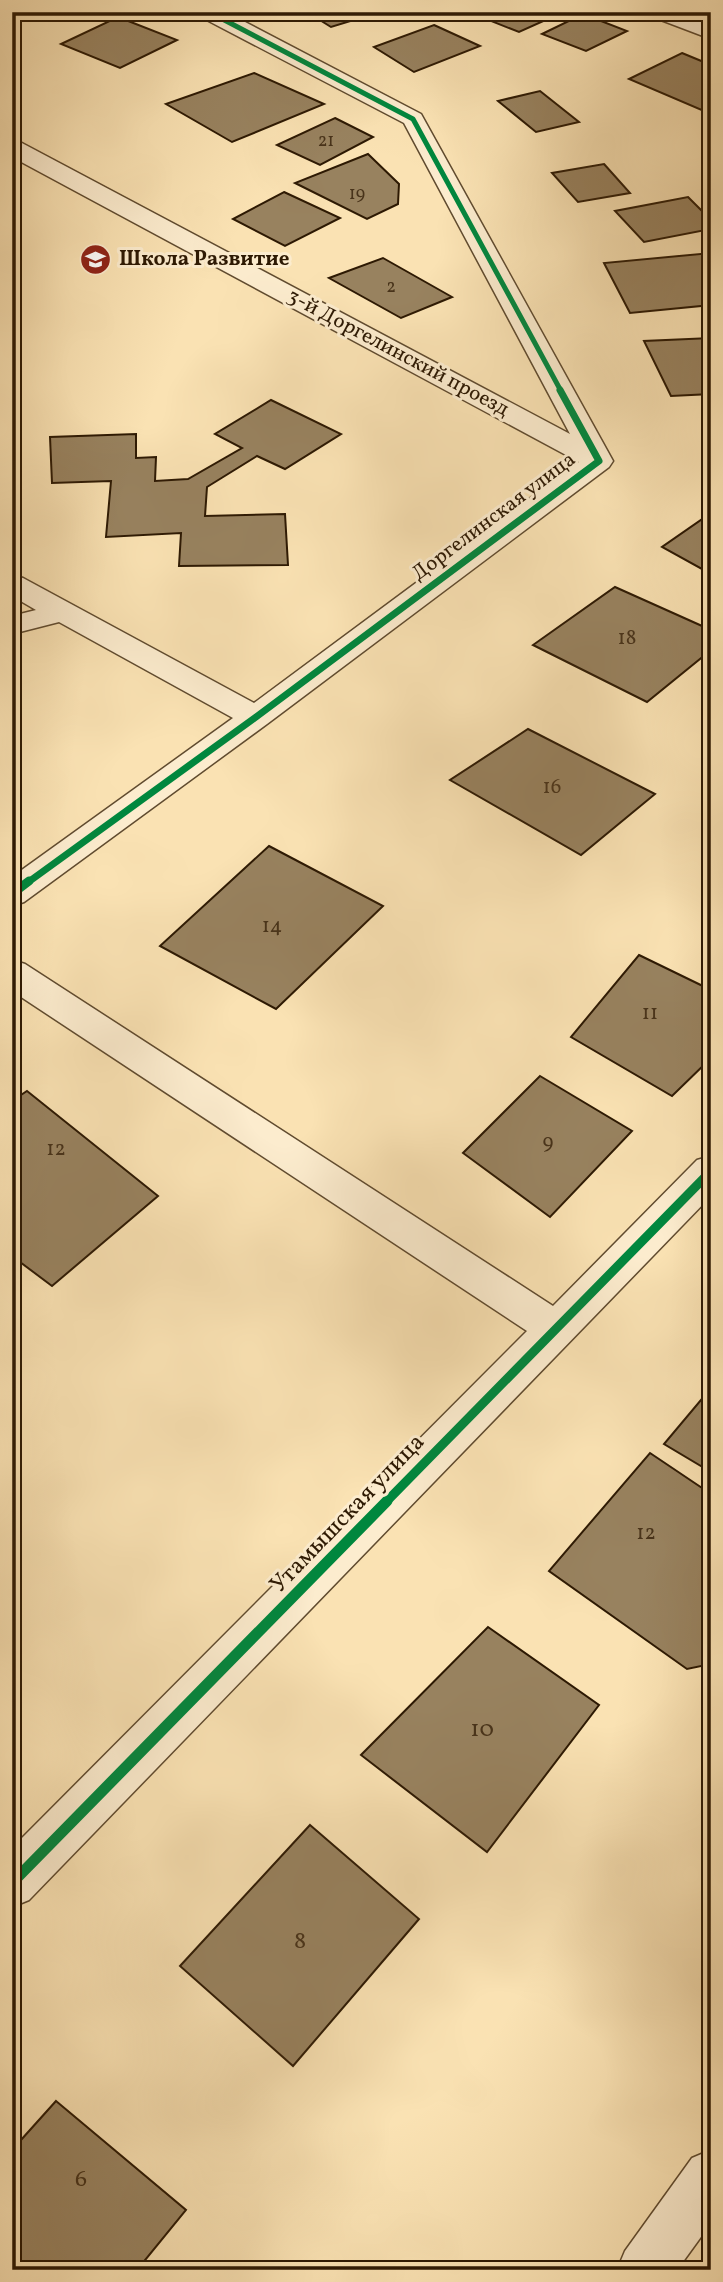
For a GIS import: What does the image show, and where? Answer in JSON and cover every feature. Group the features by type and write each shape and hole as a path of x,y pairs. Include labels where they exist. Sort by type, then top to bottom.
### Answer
{"street":[{"name":"Доргелинская улица","path":"12,894 256,717 599,461 413,119 209,12"},
{"path":"662,12 711,32"},
{"name":"3-й Доргелинский проезд","path":"12,146 599,461"},
{"path":"12,584 256,717"},
{"path":"12,625 62,612"},
{"path":"12,973 556,1329"},
{"name":"Утамышская улица","path":"12,1883 711,1171"},
{"path":"644,2270 711,2177"}],"building":[{"path":"307,12 380,12 331,27"},
{"path":"500,12 559,14 519,32 486,19"},
{"path":"583,14 627,31 586,51 542,34"},
{"path":"118,17 177,40 120,68 61,44"},
{"path":"434,25 480,46 414,72 374,47"},
{"path":"682,53 711,65 711,114 629,79"},
{"path":"254,73 324,104 232,142 166,104"},
{"path":"540,91 579,122 536,132 498,101"},
{"path":"335,118 373,137 320,165 277,145"},
{"path":"368,154 399,184 398,204 367,219 295,183"},
{"path":"604,164 630,193 578,202 552,173"},
{"path":"284,192 340,218 285,246 233,219"},
{"path":"688,197 711,220 711,229 644,242 615,211"},
{"path":"711,253 711,305 630,313 604,263"},
{"path":"383,258 452,297 401,318 329,278"},
{"path":"711,338 711,394 671,396 644,341"},
{"path":"271,400 341,434 285,469 257,456 207,487 205,516 285,514 288,565 179,566 181,533 106,537 111,481 52,483 50,437 136,434 136,458 156,457 155,481 188,479 242,448 215,434"},
{"path":"711,513 711,574 662,547"},
{"path":"615,587 711,630 711,650 647,702 533,645"},
{"path":"528,729 655,794 581,855 450,780"},
{"path":"269,846 383,906 276,1009 160,946"},
{"path":"639,955 711,990 711,1058 672,1096 571,1037"},
{"path":"540,1076 632,1131 550,1217 463,1153"},
{"path":"27,1091 158,1196 52,1286 12,1256 12,1101"},
{"path":"711,1388 711,1472 664,1444"},
{"path":"650,1453 711,1494 711,1664 687,1669 549,1571"},
{"path":"488,1627 599,1705 487,1852 361,1755"},
{"path":"310,1825 419,1919 293,2066 180,1966"},
{"path":"56,2101 186,2210 137,2270 12,2270 12,2150"}],"cycle path":[{"path":"12,894 256,717 599,461 413,119 209,12"},
{"path":"12,1883 711,1171"}],"place":[{"name":"Школа Развитие","path":"96,259"}]}
